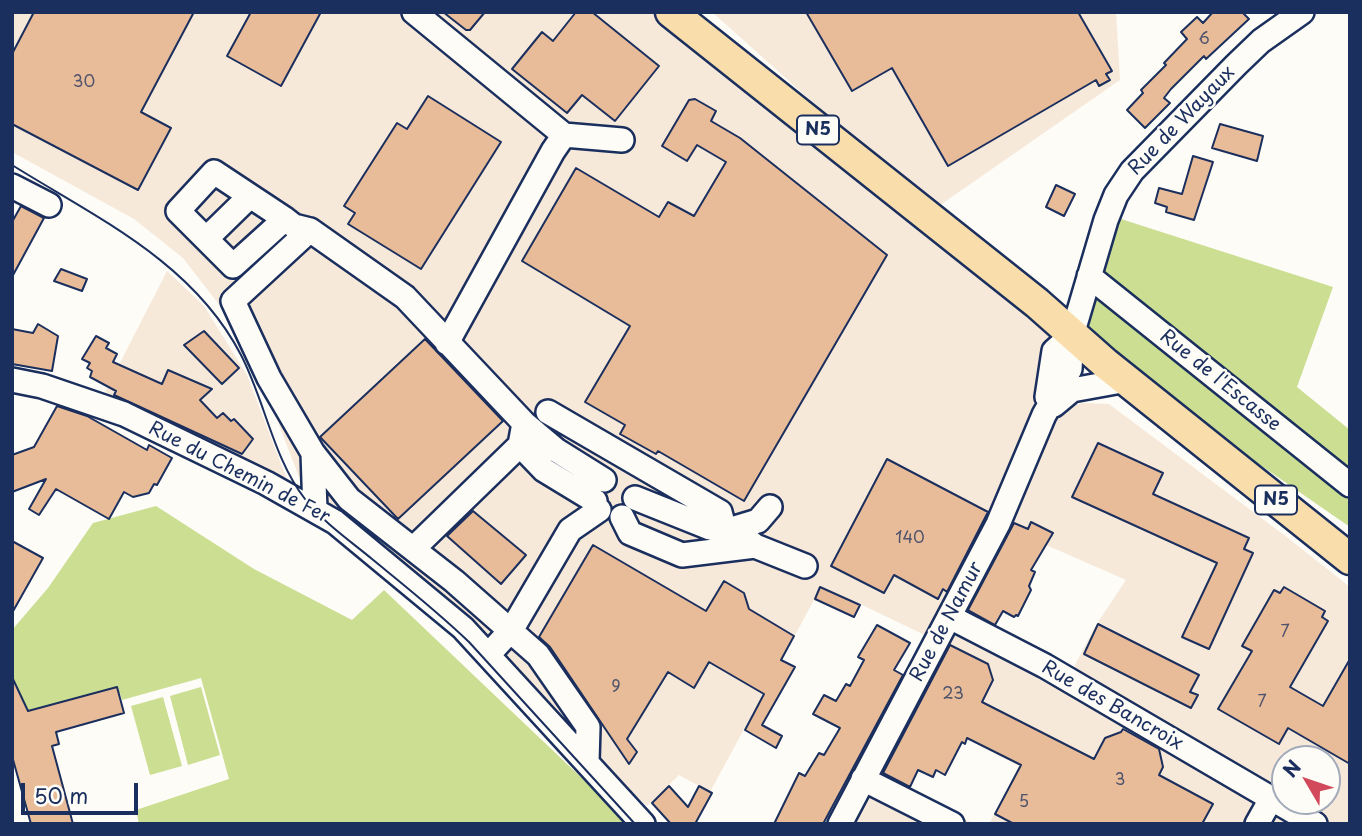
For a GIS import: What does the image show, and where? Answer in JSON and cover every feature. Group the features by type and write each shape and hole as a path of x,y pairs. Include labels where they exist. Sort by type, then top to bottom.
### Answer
{"main road":[{"name":"N5","path":"671,12 1037,303 1127,380 1350,559"}],"street":[{"path":"414,12 564,135 622,140"},
{"name":"Rue de Wayaux","path":"1072,335 1111,208 1132,171 1236,65 1269,35 1302,12"},
{"path":"447,343 564,135"},
{"path":"285,219 233,265 178,211 214,172 285,219 294,226 310,230 405,297 522,434 544,470 599,497 612,517 622,517 632,509 635,491 628,481 616,477 599,497 570,530 512,629 489,654"},
{"path":"12,186 49,205"},
{"path":"206,239 250,196"},
{"path":"310,230 233,302 269,378 313,453 349,499 414,548 512,629 538,655 587,727 587,762"},
{"name":"Rue de l'Escasse","path":"1089,276 1350,485"},
{"path":"1044,415 1054,351 1072,335"},
{"name":"Rue du Chemin de Fer","path":"12,380 42,386 124,414 266,483 334,522 428,597 489,654 643,824"},
{"name":"Rue de Namur","path":"840,824 998,524 1044,415 1072,390 1127,380"},
{"path":"548,412 720,512 725,531"},
{"path":"414,548 522,434"},
{"path":"313,453 315,510"},
{"path":"635,498 710,528 744,537 755,546 805,566"},
{"path":"725,531 758,521 770,507"},
{"path":"622,517 630,533 682,555 755,546"},
{"name":"Rue des Bancroix","path":"950,617 1045,666 1271,799"},
{"path":"863,779 952,824"},
{"path":"1257,824 1271,799"},
{"name":"Rue des Bancroix","path":"1299,815 1315,824"}],"shaded area":[{"path":"12,12 664,12 1059,323 1044,415 1082,403 1109,404 1350,587 1350,824 989,824 1019,766 911,710 953,629 1065,684 1096,625 1126,580 1003,526 929,637 860,604 853,617 814,600 710,792 679,775 647,806 299,477 257,368 224,311 183,258 134,219 12,152"},
{"path":"712,12 1116,12 1120,80 933,210"},
{"path":"167,271 204,306 247,375 288,482 271,478 105,392"},
{"path":"877,774 974,824 852,824"}],"green space":[{"path":"1121,219 1333,287 1297,387 1350,430 1350,527 1072,335"},
{"path":"156,506 254,569 352,620 384,590 628,824 139,824 136,810 229,779 201,678 122,700 120,693 29,717 12,727 12,630 48,588 93,523"},
{"path":"201,687 220,755 188,765 170,696"},
{"path":"163,697 182,766 150,775 131,706"}],"building":[{"path":"34,12 194,12 141,112 171,128 138,190 12,124 12,54"},
{"path":"251,12 321,12 281,86 227,56"},
{"path":"443,12 485,12 470,30 466,30"},
{"path":"576,12 592,12 659,66 615,121 582,95 567,113 512,69 542,32 553,41"},
{"path":"806,12 1078,12 1112,71 1106,74 1110,80 1099,86 1096,80 948,166 892,68 852,91"},
{"path":"1213,12 1242,12 1249,19 1206,59 1204,56 1171,89 1164,98 1170,103 1145,128 1127,110 1143,93 1141,90 1187,39 1181,32 1197,17 1203,23"},
{"path":"428,96 501,142 421,269 348,224 355,213 344,206 397,123 407,129"},
{"path":"695,99 716,111 711,121 740,138 887,255 744,501 658,451 656,454 620,434 625,425 585,402 630,326 522,261 576,168 659,217 668,202 694,216 726,162 697,145 687,161 662,146 689,100"},
{"path":"1220,124 1263,136 1257,161 1212,148"},
{"path":"1193,156 1213,162 1194,220 1166,212 1167,207 1155,203 1159,188 1182,194"},
{"path":"1056,185 1075,194 1064,216 1046,207"},
{"path":"21,206 44,218 12,277 12,222"},
{"path":"61,269 87,279 82,291 54,281"},
{"path":"38,324 58,336 52,371 12,364 12,329 33,333"},
{"path":"204,331 239,368 222,384 184,345"},
{"path":"96,336 109,343 106,348 117,354 113,362 162,384 168,370 212,389 200,400 217,418 223,413 231,421 234,419 253,439 242,454 114,395 116,391 90,377 92,371 87,368 90,363 82,359"},
{"path":"425,339 503,421 398,519 320,437"},
{"path":"57,406 87,416 147,450 149,445 172,458 157,485 154,484 149,493 133,497 124,492 109,519 56,489 39,515 29,509 46,479 12,492 12,455 34,447"},
{"path":"1098,443 1163,473 1153,494 1249,538 1244,549 1253,553 1209,649 1182,637 1217,563 1072,497"},
{"path":"887,459 988,512 947,592 943,589 938,599 894,575 884,593 831,566"},
{"path":"473,511 526,555 501,584 447,536"},
{"path":"1031,522 1053,533 1031,570 1035,572 1029,586 1031,590 1018,616 1014,617 1003,611 995,625 968,610 1014,523 1028,529"},
{"path":"12,541 43,558 12,613"},
{"path":"593,545 706,611 724,581 744,593 749,609 794,636 781,660 795,667 762,725 782,736 776,748 745,730 764,694 709,662 694,688 668,672 627,739 637,752 629,764 550,647 539,637"},
{"path":"820,587 860,605 854,617 815,599"},
{"path":"1284,587 1325,611 1322,617 1328,621 1290,687 1323,706 1350,659 1350,764 1341,759 1341,745 1317,745 1288,728 1279,744 1218,709 1252,651 1242,646 1274,590 1280,593"},
{"path":"1098,624 1199,675 1190,692 1198,695 1191,708 1084,654"},
{"path":"877,625 910,643 894,670 903,675 823,824 774,824 799,773 805,776 819,753 824,755 840,728 813,714 824,695 836,701 846,684 850,686 864,660 858,657"},
{"path":"950,645 988,664 993,680 982,702 1094,759 1105,738 1123,729 1159,749 1163,767 1159,775 1213,804 1202,824 1014,824 995,814 1021,765 967,738 965,744 962,742 945,775 936,770 933,777 918,770 910,787 883,773"},
{"path":"12,677 28,711 117,687 124,713 56,732 59,744 52,746 73,824 31,824 12,756"},
{"path":"669,786 688,807 699,786 712,793 695,824 671,824 652,803"}],"tram line":[{"path":"12,165 140,245 170,268 197,294 221,322 241,355 285,466 312,508 469,642 635,824"}]}
